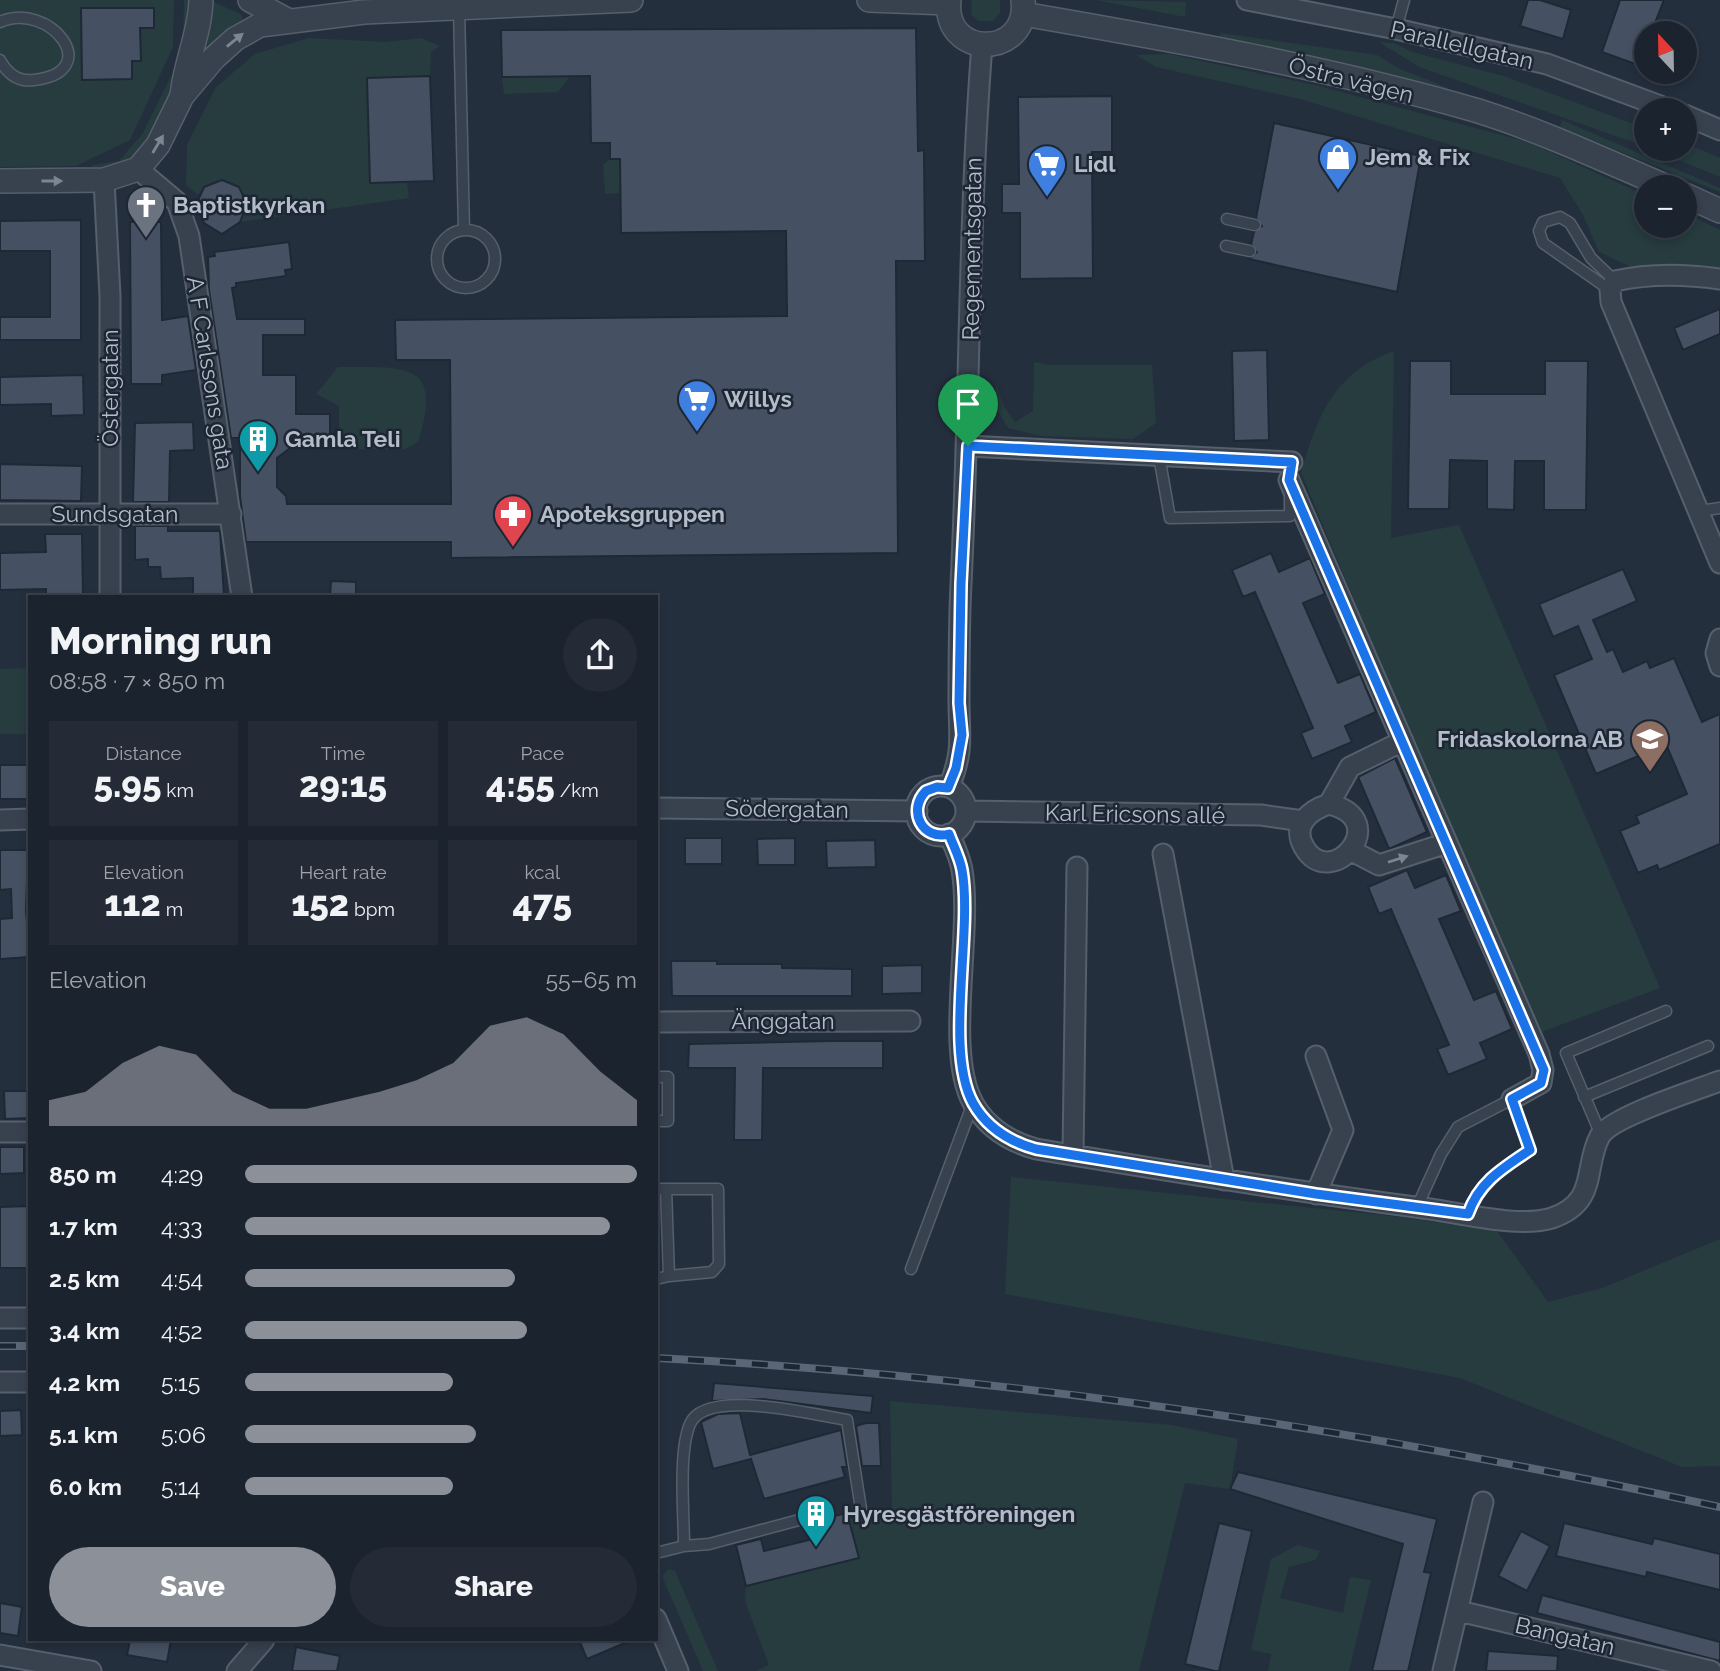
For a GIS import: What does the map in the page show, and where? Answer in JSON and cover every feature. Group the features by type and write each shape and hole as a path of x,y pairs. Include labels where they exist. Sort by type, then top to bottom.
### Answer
{"street":[{"path":"182,96 184,73 193,50 201,0"},
{"path":"250,0 287,20"},
{"path":"0,181 104,180 138,169 158,145 182,96 235,39 250,28 287,20 364,12 632,0"},
{"path":"869,0 949,1 950,19 958,33 982,45 993,44 1008,37 1019,25 1023,7"},
{"name":"Parallellgatan","path":"1247,0 1396,29 1547,64 1639,98"},
{"name":"Östra vägen","path":"1023,7 1293,65 1476,111 1639,175"},
{"name":"Regementsgatan","path":"948,788 956,768 962,735 959,703 961,584 968,446 975,143 982,45"},
{"path":"1697,120 1720,130"},
{"name":"A F Carlssons gata","path":"138,169 177,202 189,236 242,595"},
{"name":"Östergatan","path":"104,180 110,296 110,595"},
{"path":"1697,200 1720,211"},
{"path":"1720,279 1684,274 1612,286 1611,302 1720,563"},
{"path":"968,446 1159,456 1291,471 1544,1070 1541,1083 1512,1099"},
{"name":"Sundsgatan","path":"0,514 231,514"},
{"path":"1720,639 1716,653 1720,666"},
{"path":"1329,804 1350,767 1403,741"},
{"path":"937,787 948,788 961,796 966,811 961,825 949,834 940,836 927,831 919,820 917,811 926,791 937,787"},
{"path":"1329,804 1342,807 1352,815 1357,826 1357,839 1352,851 1339,860 1325,862 1312,857 1303,847 1300,834 1303,821 1314,808 1329,804"},
{"name":"Södergatan","path":"658,808 917,811"},
{"name":"Karl Ericsons allé","path":"966,811 1261,815 1303,821"},
{"path":"0,820 28,819"},
{"path":"949,834 962,869 962,1063 973,1103 983,1117 1015,1143 1073,1155 1316,1194 1512,1220 1550,1218 1574,1205 1589,1182 1601,1135 1616,1122 1720,1081"},
{"path":"1352,851 1379,865 1447,843"},
{"path":"1163,854 1224,1180"},
{"path":"1073,1155 1077,867"},
{"name":"Änggatan","path":"658,1022 910,1021"},
{"path":"1316,1056 1343,1130 1316,1194"},
{"path":"0,1132 28,1132"},
{"path":"0,1318 28,1318"},
{"path":"0,1382 28,1382"},
{"path":"1443,1671 1483,1502"},
{"name":"Bangatan","path":"1459,1611 1711,1671"},
{"path":"658,1624 678,1671"},
{"path":"237,1671 263,1641"},
{"path":"0,1655 92,1671"}],"lane":[{"path":"1396,29 1404,0"},
{"path":"0,22 16,8 28,5"},
{"path":"459,9 464,230"},
{"path":"0,60 6,71 17,78 43,79 54,73 68,51 66,28 60,18"},
{"path":"1560,217 1570,223 1612,286 1544,243 1539,231 1543,222 1560,217"},
{"path":"1227,219 1255,225"},
{"path":"464,230 473,230 488,239 495,256 495,265 486,281 470,288 460,288 445,279 438,262 438,253 447,237 464,230"},
{"path":"1226,246 1250,251"},
{"path":"1159,456 1170,518 1290,516 1291,471"},
{"path":"1700,511 1720,508"},
{"path":"1601,1135 1566,1054 1666,1011"},
{"path":"1584,1097 1708,1046"},
{"path":"658,1077 668,1077 668,1121 658,1122"},
{"path":"1417,1208 1441,1153 1458,1127 1512,1099 1530,1150 1490,1177 1473,1201 1468,1214"},
{"path":"911,1269 973,1103"},
{"path":"658,1279 712,1272 719,1264 718,1189 661,1189 669,1276"},
{"path":"684,1546 682,1490 689,1425 697,1412 706,1407 730,1403 847,1420 861,1509"},
{"path":"658,1552 684,1546 709,1544 799,1520"}],"green space":[{"path":"0,0 174,0 173,47 130,140 76,166 0,167"},
{"path":"184,0 195,0 173,88 155,133 143,150 129,162 93,172 92,165 119,161 143,133 176,66 183,44"},
{"path":"210,0 242,15 242,21 207,51"},
{"path":"972,0 1000,0 1000,13 993,21 978,21 971,14"},
{"path":"1096,0 1186,2 1185,17"},
{"path":"1220,33 1377,55 1398,68 1448,88 1447,93 1219,39"},
{"path":"309,38 384,42 421,38 440,46 431,52 430,76 367,79 370,183 407,182 409,198 240,222 247,204 239,187 222,180 207,185 198,195 186,185 187,145 216,87 255,54"},
{"path":"1379,42 1394,43 1412,52 1504,76 1634,124 1634,142 1419,67"},
{"path":"1169,54 1319,86 1528,142 1634,190 1634,238 1697,238 1697,219 1720,230 1720,269 1708,265 1631,267 1599,252 1583,215 1560,178 1300,99 1156,67 1136,55"},
{"path":"570,76 558,92 504,94 502,77"},
{"path":"1562,120 1634,151 1634,157 1560,127"},
{"path":"1697,148 1720,158 1720,177 1681,161 1697,161"},
{"path":"610,159 620,159 621,193 605,194 603,165"},
{"path":"1644,161 1657,161 1690,175 1678,175"},
{"path":"1697,178 1720,188 1720,192 1697,183"},
{"path":"1394,351 1391,538 1459,525 1660,988 1536,1034 1301,473 1322,415 1342,384 1373,360"},
{"path":"1034,362 1049,365 1152,365 1156,423 1133,439 1040,436 1008,428 995,406 996,384 1005,408 1015,422 1033,411"},
{"path":"338,367 381,367 412,373 421,382 426,395 425,415 418,442 405,449 351,449 339,437 339,406 316,394"},
{"path":"28,668 28,734 0,734 0,669"},
{"path":"1011,1177 1392,1216 1497,1231 1548,1302 1602,1288 1720,1239 1720,1466 1682,1467 1460,1378 1005,1294"},
{"path":"890,1401 1172,1425 1238,1439 1230,1489 1185,1483 1139,1671 756,1671 769,1665 745,1601 746,1586 858,1558 849,1519 892,1507"},
{"path":"1298,1545 1320,1551 1315,1560 1289,1567 1280,1598 1343,1613 1350,1577 1371,1580 1349,1671 1268,1671 1271,1654 1251,1650 1271,1559"},
{"path":"668,1569 675,1571 718,1671 703,1671 662,1576"}],"building":[{"path":"1528,0 1540,0 1571,10 1563,39 1520,26"},
{"path":"1620,0 1664,0 1656,21 1634,21 1634,64 1602,52"},
{"path":"81,8 154,8 154,28 140,28 141,61 132,61 132,79 82,80"},
{"path":"916,28 918,151 924,150 925,261 896,261 898,553 451,558 451,542 246,542 240,496 240,438 231,438 209,290 208,257 215,256 214,252 289,242 292,269 285,270 286,276 236,283 236,287 232,288 237,319 305,319 305,335 263,335 263,375 296,375 296,414 330,414 330,438 290,438 290,448 277,458 277,487 286,496 287,504 451,504 450,360 396,360 395,320 787,316 786,231 621,233 620,159 610,159 610,143 591,143 590,76 502,77 501,30"},
{"path":"430,76 434,181 370,183 367,78"},
{"name":"Lidl","path":"1112,96 1112,152 1092,152 1093,278 1020,279 1020,213 1002,213 1002,184 1019,184 1018,97"},
{"name":"Jem & Fix","path":"1274,123 1421,156 1397,292 1249,259 1257,252 1251,244 1254,232 1262,226 1256,218"},
{"path":"222,180 239,187 247,204 240,222 222,234 204,223 196,205 204,187"},
{"path":"81,220 81,340 0,340 0,317 50,317 50,251 0,251 0,221"},
{"path":"130,222 161,222 162,320 188,316 196,370 162,375 162,384 131,384"},
{"path":"1720,309 1720,334 1683,350 1674,328"},
{"path":"1267,350 1269,440 1234,441 1232,351"},
{"path":"1410,361 1451,361 1451,394 1545,394 1545,361 1588,361 1586,510 1544,510 1544,461 1515,461 1514,510 1487,509 1487,461 1450,460 1449,509 1408,509"},
{"path":"83,375 84,415 51,416 51,404 0,405 0,377"},
{"path":"193,422 194,450 170,451 169,502 133,502 135,423"},
{"path":"0,464 82,466 81,501 0,500"},
{"path":"135,526 168,526 168,531 220,531 224,595 193,595 193,578 161,579 160,567 148,567 148,559 135,560"},
{"path":"45,534 82,534 83,595 46,595 46,589 0,590 0,553 46,552"},
{"path":"1271,553 1279,572 1310,558 1325,594 1303,603 1338,683 1360,674 1376,712 1345,726 1352,742 1312,759 1301,733 1313,728 1255,592 1243,597 1232,570"},
{"path":"1623,569 1637,601 1593,620 1607,652 1613,649 1623,672 1647,661 1650,668 1674,658 1702,722 1720,714 1720,844 1659,870 1657,865 1638,873 1620,831 1639,823 1636,816 1687,794 1666,744 1596,774 1554,675 1592,659 1578,626 1553,637 1539,604"},
{"path":"331,581 356,582 356,595 330,595"},
{"path":"1395,758 1427,832 1389,849 1358,777"},
{"path":"0,765 28,765 28,799 0,799"},
{"path":"685,838 722,838 722,864 685,864"},
{"path":"795,838 795,865 758,865 757,839"},
{"path":"875,840 876,867 827,868 826,841"},
{"path":"0,850 28,850 28,957 0,959 0,919 12,918 11,889 0,890"},
{"path":"1407,870 1415,888 1446,875 1461,911 1439,919 1474,1000 1496,991 1512,1029 1480,1043 1487,1059 1448,1075 1437,1049 1449,1045 1391,909 1379,914 1368,887"},
{"path":"671,961 852,969 852,996 672,996"},
{"path":"922,965 922,993 882,994 882,966"},
{"path":"883,1041 883,1068 763,1068 762,1140 734,1140 735,1068 688,1068 689,1044"},
{"path":"4,1091 28,1091 28,1118 5,1119"},
{"path":"0,1147 24,1147 24,1173 0,1174"},
{"path":"28,1206 28,1268 0,1268 0,1207"},
{"path":"714,1383 873,1396 871,1413 763,1399 712,1401"},
{"path":"21,1410 22,1435 0,1436 0,1411"},
{"name":"Hyresgästföreningen","path":"740,1413 750,1455 841,1430 847,1467 842,1467 845,1477 764,1499 751,1459 713,1469 701,1422 718,1414"},
{"path":"879,1423 881,1466 862,1466 856,1426"},
{"path":"1238,1472 1437,1519 1424,1572 1431,1573 1408,1671 1372,1671 1403,1544 1230,1489"},
{"name":"Hyresgästföreningen","path":"847,1513 859,1558 746,1586 736,1545 761,1539 764,1551 813,1539 809,1522"},
{"path":"1219,1523 1252,1531 1219,1671 1215,1671 1185,1664"},
{"path":"1564,1523 1652,1544 1654,1538 1720,1554 1720,1590 1647,1572 1646,1577 1556,1556"},
{"path":"1521,1531 1550,1546 1527,1591 1498,1576"},
{"path":"1542,1595 1720,1642 1720,1661 1537,1613"},
{"path":"0,1603 22,1607 18,1636 0,1633"},
{"path":"130,1641 171,1641 167,1662 127,1655"},
{"path":"579,1641 630,1641 587,1659"},
{"path":"296,1647 340,1656 337,1671 292,1671"},
{"path":"1488,1651 1558,1656 1557,1671 1486,1671"}],"railway":[{"path":"0,1346 28,1346"},
{"path":"658,1358 924,1378 1191,1411 1456,1454 1720,1507"}],"place":[{"name":"Jem & Fix","path":"1338,191"},
{"name":"Lidl","path":"1047,198"},
{"name":"Baptistkyrkan","path":"146,239"},
{"name":"Willys","path":"697,433"},
{"name":"Gamla Teli","path":"258,473"},
{"name":"Apoteksgruppen","path":"513,548"},
{"name":"Fridaskolorna AB","path":"1650,773"},
{"name":"Hyresgästföreningen","path":"816,1548"}],"route":[{"path":"968,446 1292,462 1289,480 1544,1070 1541,1083 1512,1099 1530,1150 1490,1177 1473,1201 1468,1214 1316,1194 1036,1149 1015,1143 1003,1135 983,1117 973,1103 962,1063 962,869 949,834 940,836 927,831 919,820 917,811 919,800 926,791 943,786 948,788 960,756 961,584 968,446"}]}
